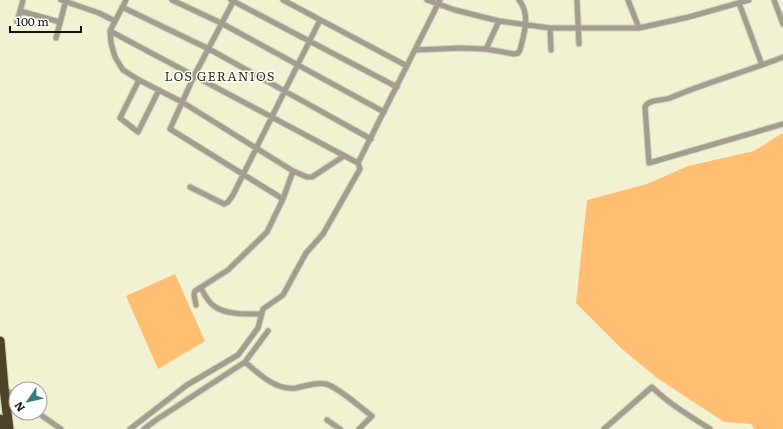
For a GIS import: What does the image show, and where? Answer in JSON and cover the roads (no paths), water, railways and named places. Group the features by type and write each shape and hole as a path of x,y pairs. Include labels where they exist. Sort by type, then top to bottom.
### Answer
{"highway":[{"path":"0,341 2,387 9,429"},
{"path":"0,419 2,429"}],"street":[{"path":"17,22 23,0"},
{"path":"56,38 64,0 99,13 115,21"},
{"path":"126,0 110,31 111,43 115,57 124,70 139,80 182,102 293,171 307,177 312,177 344,156"},
{"path":"172,0 222,23 384,112"},
{"path":"283,199 170,129 194,76 233,0 397,87"},
{"path":"283,0 292,2 320,20 407,66"},
{"path":"427,0 439,2 455,10 499,21 550,28 639,28 689,17 744,1 762,65"},
{"path":"415,50 460,48 486,49 514,54 518,53 526,25 524,8 519,0"},
{"path":"628,0 639,28"},
{"path":"774,0 783,24"},
{"path":"577,1 577,28 579,44"},
{"path":"358,163 439,2"},
{"path":"122,7 209,49 371,139"},
{"path":"20,11 60,22"},
{"path":"190,187 226,204 233,195 244,174 320,20"},
{"path":"486,49 499,21"},
{"path":"550,28 551,50"},
{"path":"110,31 358,163 360,169 323,234 306,253 283,295 263,309 258,328 238,355 187,385 130,429"},
{"path":"783,57 694,88 665,100 649,102 646,104 649,163 783,124"},
{"path":"139,80 120,118 138,132 159,90"},
{"path":"196,306 194,293 228,270 260,241 267,232 283,199 293,171"},
{"path":"201,288 211,304 216,308 241,314 261,314"},
{"path":"144,429 244,362 268,331"},
{"path":"244,362 266,379 280,386 293,389 316,384 327,384 335,388 372,416 359,429"},
{"path":"604,429 652,387 661,396 710,429"},
{"path":"48,420 61,429"},
{"path":"327,420 340,429"}],"district":[{"name":"LOS GERANIOS","path":"220,75"}]}
